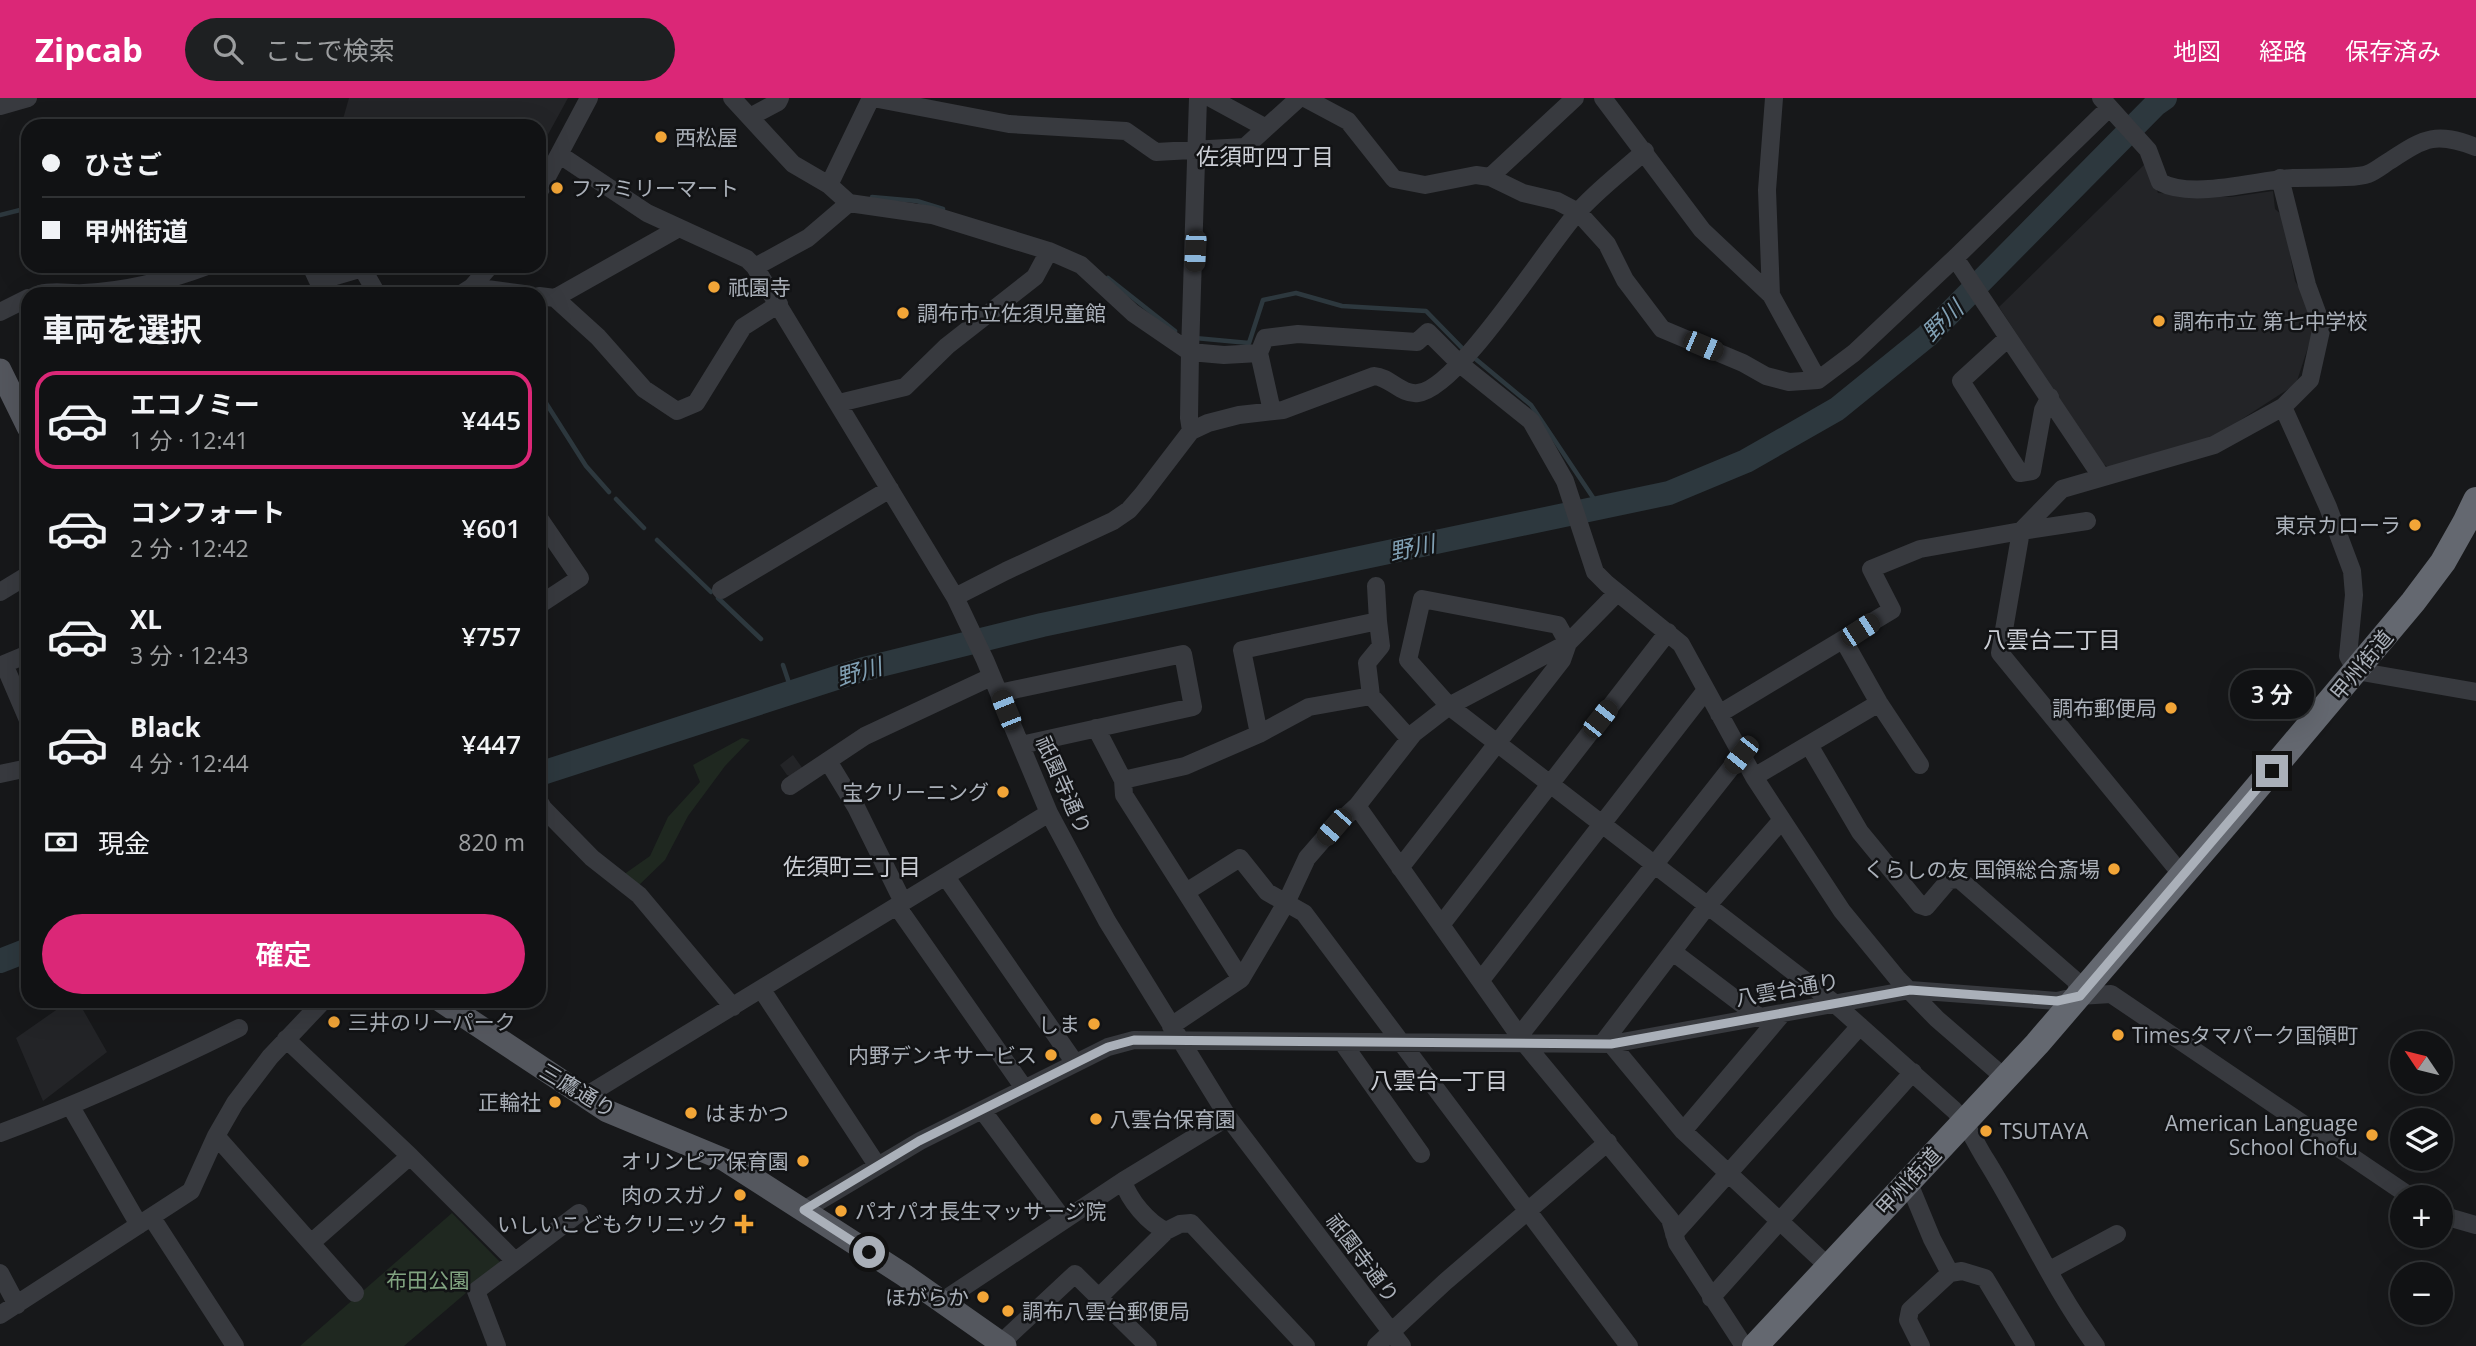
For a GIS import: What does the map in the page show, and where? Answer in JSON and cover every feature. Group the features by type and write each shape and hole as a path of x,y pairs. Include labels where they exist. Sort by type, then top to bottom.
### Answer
{"highway":[{"name":"甲州街道","path":"1755,1346 2005,1078 2068,999 2110,959 2413,602 2442,562 2471,512"}],"main road":[{"path":"0,370 21,413"},
{"name":"三鷹通り","path":"451,1008 607,1111 725,1160 1003,1344"}],"street":[{"path":"0,106 28,98"},
{"path":"546,180 589,98"},
{"path":"732,98 793,164 829,185 849,203 932,215 1048,251 1081,265 1133,313 1190,352 1224,355 1259,353"},
{"path":"750,117 778,102 780,98"},
{"path":"829,185 872,98 1009,124 1126,131 1156,152 1245,147 1299,98"},
{"path":"1191,431 1190,352 1198,98"},
{"path":"1211,98 1266,128"},
{"path":"1305,98 1348,121 1394,179 1425,185 1476,175 1490,177 1523,193 1557,201 1578,212 1607,244 1625,280 1662,329 1743,363 1766,376 1789,382 1818,380 1886,324 1957,260 2107,105 2148,150 2160,182 2170,188 2228,188 2280,178 2368,174 2416,144 2436,139 2451,138 2476,148"},
{"path":"1490,177 1575,98"},
{"path":"1603,98 1702,230 1771,295 1818,380"},
{"path":"1771,295 1767,190 1774,98"},
{"path":"959,605 1006,571 1113,521 1129,510 1191,431 1208,423 1239,415 1283,410 1374,376 1382,376 1402,389 1418,393 1433,387 1460,364 1578,212 1645,151"},
{"name":"祇園寺通り","path":"560,156 647,213 747,258 755,267 839,402 959,605 1049,813 1091,894 1228,1116 1397,1339"},
{"path":"2182,875 2000,653 2021,531 2062,489 2214,444 2283,407 2309,380 2322,326 2307,285 2280,178"},
{"path":"755,267 808,238 849,203"},
{"path":"679,228 547,297 598,337 644,389 677,411 696,404 743,327 779,304"},
{"path":"839,402 905,387 947,346 1035,277 1048,251"},
{"path":"1957,260 2101,476"},
{"path":"131,287 174,279 189,273"},
{"path":"315,273 318,281 345,273"},
{"path":"469,287 483,273"},
{"path":"0,312 21,302"},
{"path":"1272,411 1259,353 1265,338 1298,334 1417,342 1428,332 1460,364 1531,421 1566,486 1595,572 1681,644 1754,777 1842,911 1897,978 1937,1019 2005,1078"},
{"path":"2008,338 1961,380 2020,472 2032,471 2043,410 2050,397"},
{"path":"2283,407 2328,507 2350,564 2354,595 2348,656 2356,671 2476,692"},
{"path":"721,590 890,489"},
{"path":"1719,715 1892,610 1871,569 1920,549 2087,522"},
{"path":"546,528 580,578 546,600"},
{"path":"1,590 21,579"},
{"path":"1376,586 1381,646 1367,663 1371,696 1409,738"},
{"path":"1175,1034 1241,979 1286,903 1307,858 1357,806 1409,738 1449,706 1568,643 1618,593"},
{"path":"1400,868 1497,743 1562,660 1568,643 1558,625 1422,599 1408,660 1449,706 1497,743 1550,784 1654,864 1708,905 1834,1003 1965,1122 1970,1136 2007,1195 2074,1316 2096,1346"},
{"path":"1259,734 1242,650 1378,621"},
{"path":"1441,925 1668,632"},
{"path":"1844,641 1879,703 1920,765"},
{"path":"790,786 865,736 992,677 1183,654 1193,707 1021,745"},
{"path":"21,657 4,664 21,704"},
{"path":"1481,980 1706,690"},
{"path":"1124,780 1185,766 1259,734 1309,707 1371,696"},
{"path":"1754,777 1879,703"},
{"path":"1096,728 1124,780 1124,795 1241,979"},
{"path":"1809,745 1860,832 1920,905 1926,907 1949,880 1959,879 2068,999"},
{"path":"1523,1040 1654,864 1741,755"},
{"path":"828,761 856,807 901,898 901,912 1024,1088"},
{"path":"0,774 21,770"},
{"path":"1357,806 1523,1040 1670,1219 1674,1234 1711,1298 1744,1346"},
{"path":"546,809 593,858 639,895 733,1007"},
{"path":"584,1097 1049,813"},
{"path":"1781,821 1708,905 1607,1044 1683,1131 1829,1267"},
{"path":"1186,892 1240,858 1267,892 1304,913 1629,1346"},
{"path":"946,877 1075,1063"},
{"path":"1673,952 1759,1017"},
{"path":"762,990 877,1165"},
{"name":"八雲台通り","path":"804,1210 877,1165 1024,1088 1108,1047 1134,1040 1175,1034 1342,1042 1523,1040 1607,1044 1910,990 2068,999 2111,994 2393,1185"},
{"path":"0,1315 191,1191 216,1136 235,1103 286,1039 316,1008"},
{"path":"1683,1131 1783,1013"},
{"path":"1674,1234 1860,1026"},
{"path":"0,1133 71,1107 239,1028"},
{"path":"286,1039 410,1156 515,1261"},
{"path":"1342,1042 1421,1154"},
{"path":"1711,1298 1913,1072"},
{"path":"71,1107 145,1222 234,1346"},
{"path":"982,1110 1063,1219"},
{"path":"941,1302 1063,1219 1228,1116"},
{"path":"216,1136 355,1293"},
{"path":"1376,1346 1397,1339 1528,1210 1608,1142"},
{"path":"311,1243 410,1156"},
{"path":"1123,1181 1127,1193 1157,1227 1166,1231"},
{"path":"1908,1181 1950,1273"},
{"path":"497,1346 476,1291 579,1213"},
{"path":"2453,1218 2476,1225"},
{"path":"1099,1297 1166,1231 1180,1224 1191,1223 1306,1346"},
{"path":"2050,1270 2117,1234"},
{"path":"1921,1346 1908,1320 1910,1310 1950,1273 1962,1271 1985,1278 2026,1346"},
{"path":"0,1273 17,1305"},
{"path":"1003,1344 1075,1274 1148,1346"}],"shaded area":[{"path":"349,98 568,98 546,138 546,119 343,119"},
{"name":"調布市立 第七中学校","path":"2146,163 2158,193 2231,197 2273,191 2275,209 2283,216 2295,281 2306,299 2312,335 2296,384 2208,441 2110,468 2101,463 1999,307"},
{"path":"793,755 803,769 792,777 787,775 780,765"},
{"path":"59,1008 82,1008 107,1052 43,1101 16,1038"}],"green space":[{"path":"742,738 750,740 725,766 688,816 665,860 638,886 623,875 650,856 668,817 700,782 693,765"},
{"name":"布田公園","path":"452,1213 501,1263 404,1346 300,1346"}],"waterway":[{"name":"野川","path":"546,772 864,669 1042,625 1669,493 1746,461 1837,409 1927,336 2155,105 2165,98"},
{"path":"872,197 917,201 943,209"},
{"path":"0,215 21,210"},
{"path":"1108,278 1175,331"},
{"path":"1195,338 1249,343 1263,300 1296,293 1342,306 1426,311 1465,351"},
{"path":"1472,356 1531,405 1600,508"},
{"path":"546,403 586,466 609,492"},
{"path":"616,499 644,528"},
{"path":"657,540 711,592"},
{"path":"718,598 761,639"},
{"path":"783,665 792,692"},
{"name":"野川","path":"0,961 21,953"}],"place":[{"name":"西松屋","path":"661,137"},
{"name":"ファミリーマート","path":"557,188"},
{"name":"祇園寺","path":"714,287"},
{"name":"調布市立佐須児童館","path":"903,313"},
{"name":"調布市立 第七中学校","path":"2159,321"},
{"name":"東京カローラ","path":"2415,525"},
{"name":"調布郵便局","path":"2171,708"},
{"name":"宝クリーニング","path":"1003,792"},
{"name":"くらしの友 国領総合斎場","path":"2114,869"},
{"name":"三井のリーパーク","path":"334,1022"},
{"name":"しま","path":"1094,1024"},
{"name":"Timesタマパーク国領町","path":"2118,1035"},
{"name":"内野デンキサービス","path":"1051,1055"},
{"name":"正輪社","path":"555,1102"},
{"name":"はまかつ","path":"691,1113"},
{"name":"八雲台保育園","path":"1096,1119"},
{"name":"TSUTAYA","path":"1986,1131"},
{"name":"American Language School Chofu","path":"2372,1135"},
{"name":"オリンピア保育園","path":"803,1161"},
{"name":"肉のスガノ","path":"740,1195"},
{"name":"パオパオ長生マッサージ院","path":"841,1211"},
{"name":"いしいこどもクリニック","path":"744,1224"},
{"name":"ほがらか","path":"983,1297"},
{"name":"調布八雲台郵便局","path":"1008,1311"}],"district":[{"name":"佐須町四丁目","path":"1265,156"},
{"name":"八雲台二丁目","path":"2052,639"},
{"name":"佐須町三丁目","path":"852,866"},
{"name":"八雲台一丁目","path":"1439,1080"}],"route":[{"path":"869,1252 804,1210 919,1141 1108,1047 1134,1040 1611,1044 1910,990 2057,1001 2080,996 2272,771"}]}
